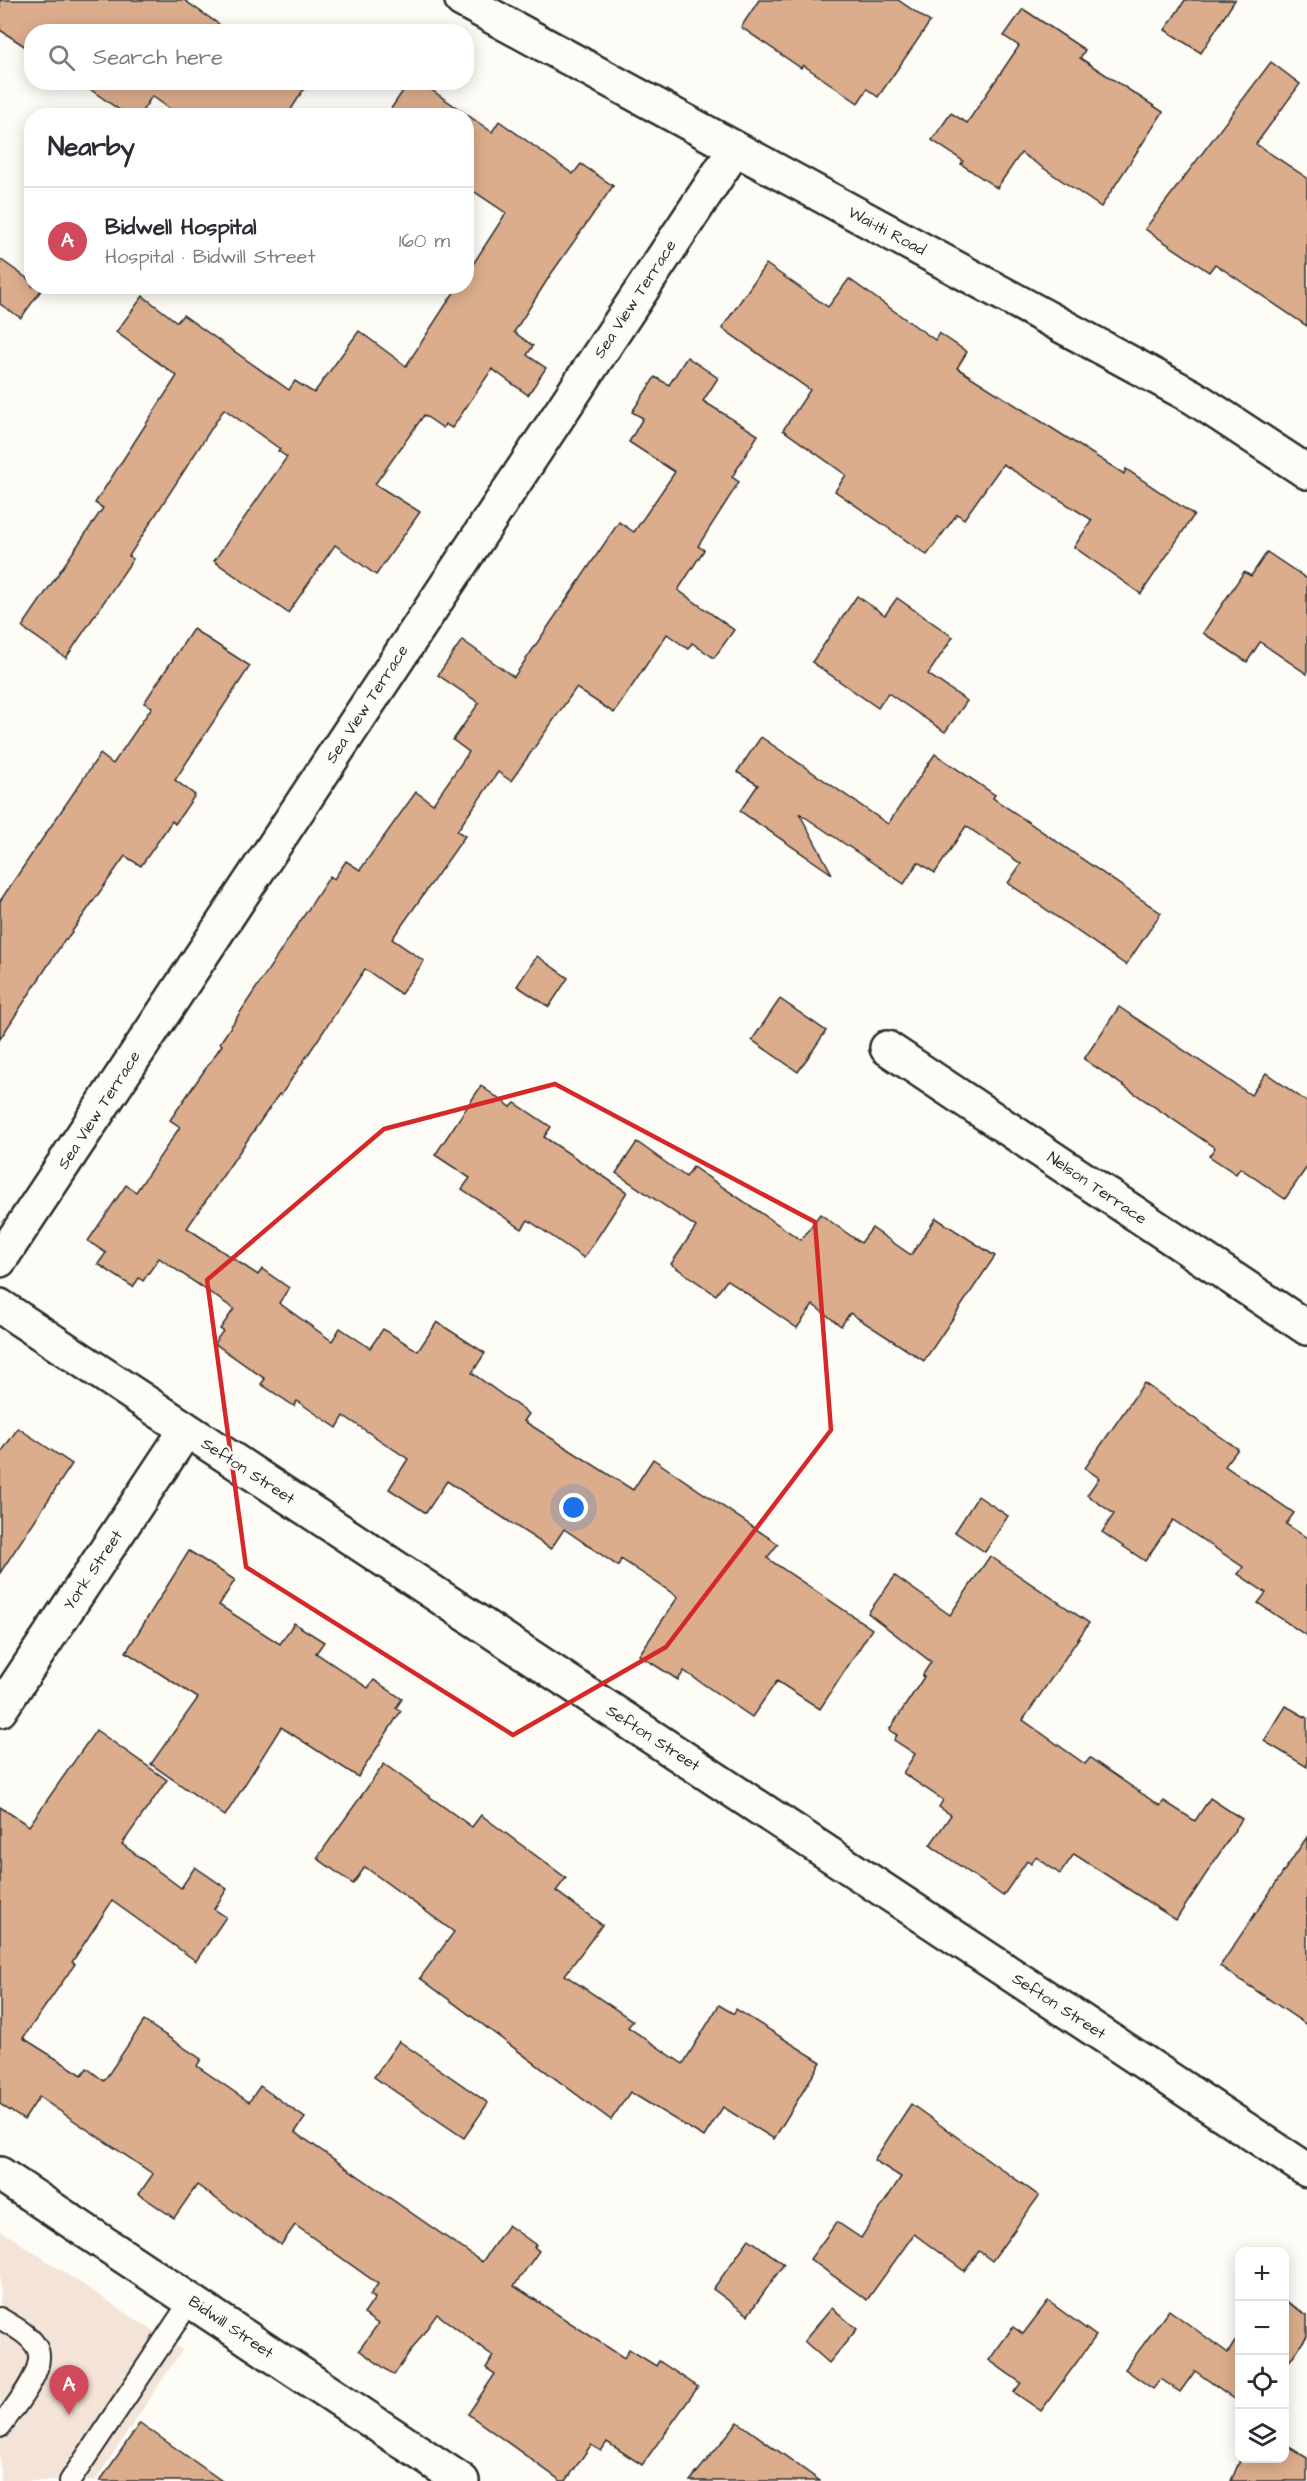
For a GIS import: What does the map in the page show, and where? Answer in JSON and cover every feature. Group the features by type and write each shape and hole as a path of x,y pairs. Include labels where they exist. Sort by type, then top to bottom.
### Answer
{"street":[{"name":"Wai-Iti Road","path":"462,0 1182,392 1307,472"},
{"name":"Sea View Terrace","path":"0,1260 735,149"},
{"name":"Nelson Terrace","path":"887,1048 1307,1328"},
{"name":"Sefton Street","path":"0,1306 1307,2170"},
{"name":"York Street","path":"0,1710 186,1430"},
{"name":"Bidwill Street","path":"0,2174 462,2481"}],"lane":[{"path":"70,2481 191,2300"},
{"path":"0,2318 29,2337 38,2349 39,2363 33,2379 0,2427"}],"highlighted area":[{"path":"555,1084 815,1222 831,1430 666,1647 513,1735 246,1567 207,1280 384,1129"}],"shaded area":[{"path":"0,2230 182,2350 95,2481 0,2481"}],"building":[{"path":"0,0 184,0 218,24 24,24 24,46 0,30"},
{"path":"759,0 898,0 930,22 878,97 867,89 858,103 803,65 801,68 741,27"},
{"path":"1185,0 1235,0 1201,53 1165,30"},
{"path":"1023,9 1085,50 1080,58 1163,112 1101,207 1021,153 997,188 961,164 963,161 932,140 951,113 967,123 1019,46 1004,36"},
{"path":"1271,62 1300,84 1256,144 1307,178 1307,326 1215,264 1209,272 1145,229"},
{"path":"91,90 303,90 292,108 169,108 152,96 144,108 117,108"},
{"path":"404,90 432,90 457,108 391,108"},
{"path":"474,120 492,132 499,121 573,174 581,164 613,186 551,274 514,332 533,346 527,355 546,368 528,395 492,369 452,428 445,424 443,428 424,415 375,484 420,512 376,575 335,545 288,613 214,561 287,457 278,451 280,449 224,409 129,556 133,559 66,658 22,627 103,508 95,503 177,376 116,332 143,296 177,322 183,315 289,390 295,381 314,393 359,331 406,366 453,294 474,294 474,263 506,213 474,191"},
{"path":"0,259 24,276 24,294 38,294 21,318 0,304"},
{"path":"766,264 828,307 849,279 935,340 939,333 967,352 957,368 1124,474 1126,469 1194,515 1141,594 1074,547 1092,520 1003,464 964,519 957,514 927,555 835,491 846,475 783,430 810,390 722,328"},
{"path":"687,357 718,378 703,401 758,435 732,477 739,482 698,546 704,550 678,590 734,630 714,658 692,643 688,649 667,634 614,713 576,688 511,781 498,772 457,831 465,836 392,939 424,961 401,994 365,969 281,1095 279,1094 187,1228 258,1275 262,1269 289,1288 279,1303 332,1341 340,1328 370,1348 383,1329 418,1351 437,1322 485,1353 472,1373 529,1414 524,1421 633,1490 653,1459 778,1544 767,1558 872,1629 820,1709 777,1681 752,1717 684,1671 678,1680 639,1655 678,1597 621,1559 618,1566 564,1529 551,1549 447,1481 426,1513 389,1489 408,1459 344,1416 337,1428 297,1401 294,1406 261,1384 265,1379 214,1343 223,1331 220,1329 234,1309 159,1258 143,1281 139,1278 133,1287 98,1264 106,1253 88,1241 126,1185 136,1192 180,1127 170,1120 222,1045 220,1043 330,876 334,879 346,861 360,870 416,792 433,804 469,752 453,740 479,703 438,675 462,640 514,677 619,522 634,532 675,472 629,442 643,418 632,412 655,377 669,385"},
{"path":"1267,552 1307,579 1307,674 1260,642 1247,662 1203,633 1244,572 1251,576"},
{"path":"857,596 885,615 897,598 953,637 928,674 967,701 945,732 888,693 878,708 812,662"},
{"path":"193,629 250,666 175,780 195,795 175,824 172,821 141,866 125,856 65,939 0,1039 0,901 100,754 113,764 152,707 144,703"},
{"path":"761,737 888,824 935,754 995,795 993,798 1161,913 1126,965 1008,883 1021,864 966,826 935,873 918,862 904,884 799,813 832,874 740,811 758,785 737,772"},
{"path":"537,956 568,978 549,1007 517,986"},
{"path":"780,999 826,1031 798,1072 752,1040"},
{"path":"1119,1007 1251,1095 1266,1073 1307,1102 1307,1167 1285,1199 1240,1168 1236,1174 1209,1156 1215,1148 1084,1059"},
{"path":"481,1086 511,1107 515,1103 551,1127 544,1137 627,1192 584,1258 528,1220 522,1229 462,1189 470,1178 435,1155"},
{"path":"637,1142 686,1177 693,1167 801,1240 820,1214 861,1243 872,1228 911,1255 936,1218 995,1256 924,1361 850,1313 841,1326 813,1305 797,1328 727,1280 716,1295 671,1264 696,1227 616,1173"},
{"path":"1144,1383 1238,1449 1225,1466 1294,1513 1286,1524 1307,1538 1307,1636 1258,1603 1266,1593 1238,1574 1243,1567 1173,1520 1145,1561 1102,1532 1114,1514 1087,1495 1099,1478 1085,1468"},
{"path":"18,1428 72,1464 0,1573 0,1454"},
{"path":"978,1496 1008,1516 985,1552 955,1532"},
{"path":"189,1551 235,1580 219,1605 280,1644 294,1623 324,1642 316,1653 368,1688 374,1680 402,1699 396,1708 401,1711 358,1777 281,1727 225,1816 151,1764 198,1698 126,1652"},
{"path":"990,1556 1089,1623 1023,1720 1085,1764 1090,1758 1160,1806 1164,1801 1195,1821 1210,1798 1242,1819 1176,1920 1074,1854 1060,1874 1036,1857 1031,1864 1027,1861 1003,1896 930,1845 951,1815 939,1807 943,1800 903,1773 915,1754 894,1740 897,1735 889,1730 924,1677 922,1676 931,1662 868,1613 895,1576 950,1615"},
{"path":"1286,1706 1307,1718 1307,1767 1264,1741"},
{"path":"96,1730 167,1780 122,1844 181,1888 195,1867 227,1889 214,1909 226,1917 196,1961 112,1901 72,1962 75,1964 23,2038 82,2075 87,2068 104,2081 144,2021 201,2059 197,2066 249,2102 260,2086 305,2118 295,2132 482,2262 508,2225 536,2245 534,2247 539,2251 514,2286 624,2358 629,2349 656,2366 659,2361 698,2387 642,2465 607,2442 601,2451 591,2445 566,2481 561,2481 468,2414 495,2374 486,2368 493,2356 437,2314 394,2375 359,2350 378,2324 364,2314 375,2298 370,2295 378,2284 295,2225 281,2245 197,2185 174,2218 139,2194 153,2174 39,2097 24,2120 0,2104 0,1807 29,1826"},
{"path":"384,1764 472,1827 481,1815 566,1878 556,1891 602,1925 565,1975 633,2021 628,2027 683,2064 719,2005 734,2014 736,2009 821,2062 774,2139 723,2107 704,2137 630,2092 611,2120 420,1978 454,1932 365,1867 353,1884 317,1858"},
{"path":"1307,1837 1307,2025 1220,1966"},
{"path":"399,2041 488,2103 464,2138 374,2077"},
{"path":"911,2104 1039,2196 992,2261 979,2251 964,2271 914,2234 867,2300 810,2259 837,2222 861,2238 901,2177 874,2160"},
{"path":"749,2239 784,2264 748,2315 713,2289"},
{"path":"1048,2301 1096,2336 1041,2411 1014,2392 1021,2383 989,2360 1013,2327 1023,2334"},
{"path":"1289,2303 1307,2315 1307,2336 1289,2362"},
{"path":"832,2308 857,2329 829,2363 804,2341"},
{"path":"1169,2310 1228,2353 1235,2342 1235,2399 1195,2371 1180,2392 1161,2379 1153,2389 1125,2369"},
{"path":"738,2422 820,2481 690,2481"},
{"path":"140,2423 222,2481 100,2481"},
{"path":"1289,2447 1307,2458 1307,2481 1231,2481 1239,2463 1289,2463"}],"place":[{"name":"Bidwell Hospital","path":"69,2415"}]}
